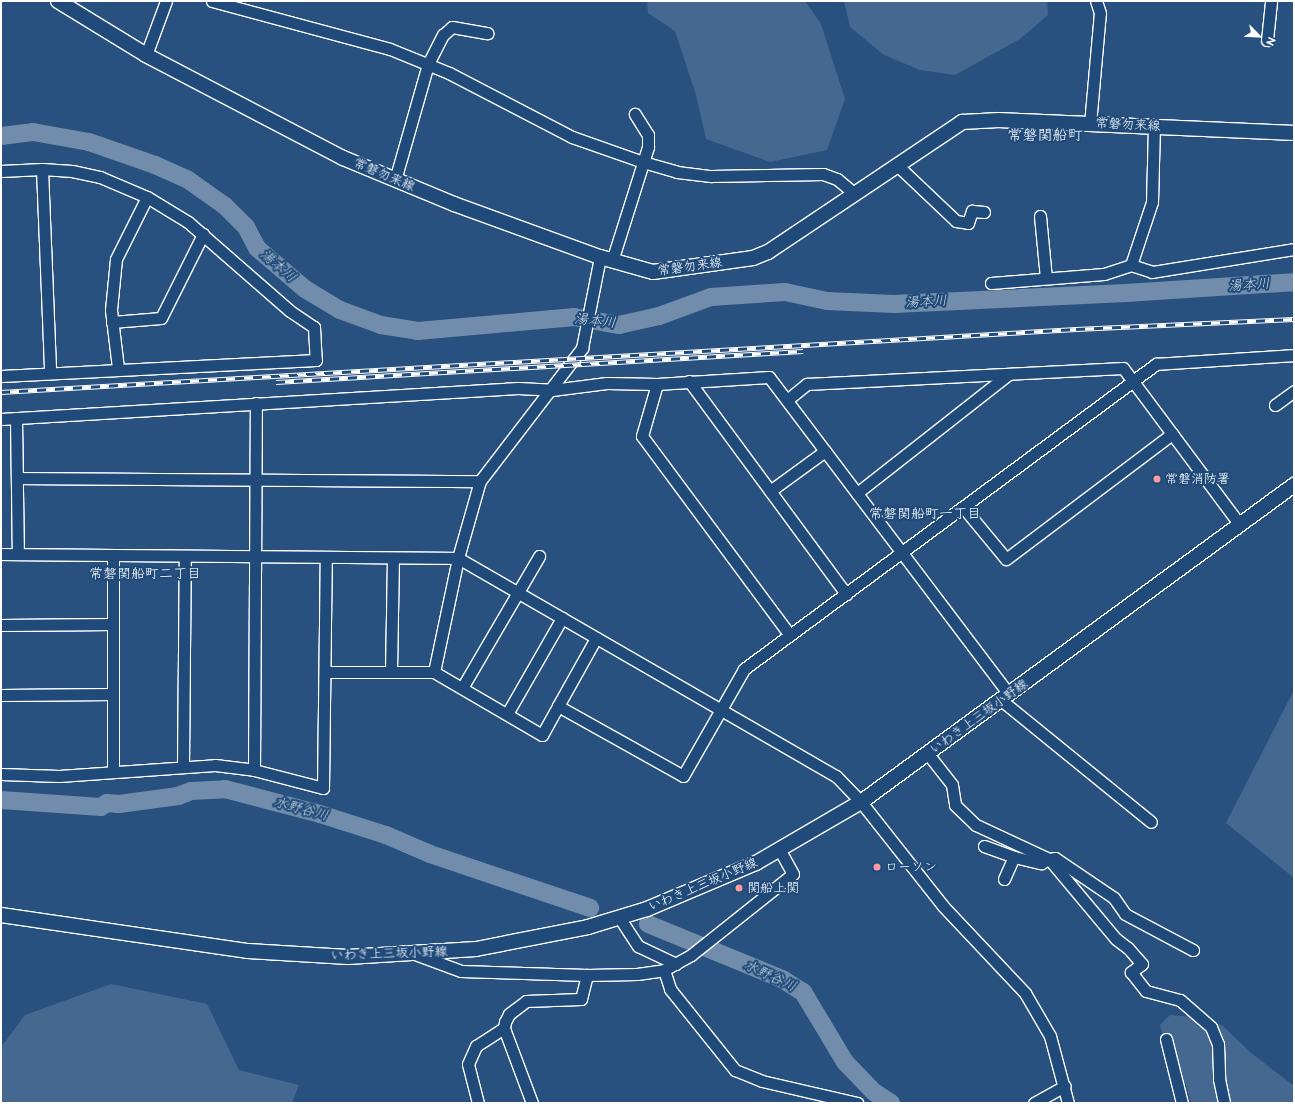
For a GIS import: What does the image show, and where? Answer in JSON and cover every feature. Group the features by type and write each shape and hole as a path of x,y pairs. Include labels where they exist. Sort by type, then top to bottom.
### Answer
{"main road":[{"name":"常磐勿来線","path":"58,1 146,55 343,158 395,180 642,271 666,272 753,258 785,242 897,164 962,122 999,120 1294,133"},
{"name":"いわき上三坂小野線","path":"1,915 255,952 348,957 476,949 588,927 619,917 730,875 780,851 861,802 1294,485"}],"street":[{"path":"146,55 166,1"},
{"path":"212,1 359,40 428,64 572,137 643,162 677,172 711,176 823,174 837,178 855,194"},
{"path":"1090,124 1100,13 1096,1"},
{"path":"1267,40 1271,1"},
{"path":"395,180 428,64 448,29 452,27 487,33"},
{"path":"434,672 458,558 480,481 572,365 585,340 592,298 648,147 648,135 635,114"},
{"path":"1131,265 1152,202 1154,126"},
{"path":"897,164 956,221 968,223 972,210 984,212"},
{"path":"1,171 42,168 100,177 147,197 203,234 264,290 314,327 316,360 118,368 1,376"},
{"path":"42,168 50,372"},
{"path":"118,368 112,322 116,259 147,197"},
{"path":"1040,216 1046,278"},
{"path":"112,322 161,318 203,234"},
{"path":"990,283 1104,274 1131,265 1152,272 1294,250"},
{"path":"558,706 683,776 744,670 1156,364 1294,356"},
{"path":"787,400 807,384 1123,368 1240,525"},
{"path":"857,493 1010,374"},
{"path":"1,418 518,388 552,390 607,383 657,384 769,377 902,553 1005,697 1151,822"},
{"path":"689,381 846,594"},
{"path":"657,384 642,436 790,635"},
{"path":"1275,405 1294,391"},
{"path":"254,770 256,403"},
{"path":"16,418 18,554"},
{"path":"963,507 1006,559 1172,434"},
{"path":"770,491 825,451"},
{"path":"17,478 256,478 480,481"},
{"path":"1,554 458,558 836,776 861,802 943,906 1025,993 1050,1036 1065,1086 1068,1103"},
{"path":"113,555 113,771"},
{"path":"183,766 185,556"},
{"path":"462,688 539,556"},
{"path":"1,774 58,776 183,766 215,765 254,770 323,788 326,672 326,558"},
{"path":"391,672 393,558"},
{"path":"507,714 562,618"},
{"path":"1,625 113,624"},
{"path":"326,672 434,672 542,735 596,638"},
{"path":"1,694 113,694"},
{"path":"928,754 952,785 955,805 962,814 976,825 1049,859 1116,939 1128,948 1142,964 1131,972 1146,991 1180,1000 1211,1027 1218,1044 1219,1079 1224,1103"},
{"path":"984,846 1014,857 1041,863 1055,858 1114,898 1125,914 1193,950"},
{"path":"415,954 461,971 587,975 637,974 664,970 692,955 793,874 780,851"},
{"path":"1004,879 1014,857"},
{"path":"619,917 638,946 676,964"},
{"path":"664,970 670,989 735,1070 762,1081 857,1103"},
{"path":"478,1103 468,1064 476,1046 504,1028 509,1014 526,1001 581,999 587,975"},
{"path":"504,1028 532,1103"},
{"path":"1166,1039 1182,1103"},
{"path":"1034,1103 1065,1086"}],"shaded area":[{"path":"647,1 805,1 821,24 845,99 827,150 770,162 706,139 696,95 675,31 648,13"},
{"path":"844,1 1047,1 1048,15 1020,39 955,75 920,70 884,55 850,27"},
{"path":"1294,690 1294,878 1226,823"},
{"path":"111,984 207,1004 239,1070 299,1085 292,1103 1,1103 1,1047 25,1015"},
{"path":"1170,1015 1205,1018 1223,1026 1250,1052 1294,1086 1294,1103 1191,1103 1186,1085 1168,1055 1160,1025"}],"waterway":[{"name":"湯本川","path":"1,136 33,132 89,142 155,165 187,179 225,206 246,227 257,248 305,289 340,310 381,325 418,331 574,317 619,325 659,316 711,297 785,292 827,301 894,304 1126,293 1294,282"},
{"name":"水野谷川","path":"1,800 101,807 107,803 119,804 178,796 191,791 225,789 320,814 386,835 430,854 590,908"},
{"name":"水野谷川","path":"648,924 782,979 803,992 845,1062 874,1092 891,1103"}],"railway":[{"path":"1,392 1076,329 1294,319"},
{"path":"276,382 803,351"}],"place":[{"name":"常磐消防署","path":"1157,479"},
{"name":"ローソン","path":"877,867"},
{"name":"関船上関","path":"739,888"}],"district":[{"name":"常磐関船町","path":"1045,136"},
{"name":"常磐関船町一丁目","path":"925,514"},
{"name":"常磐関船町二丁目","path":"145,574"}]}
